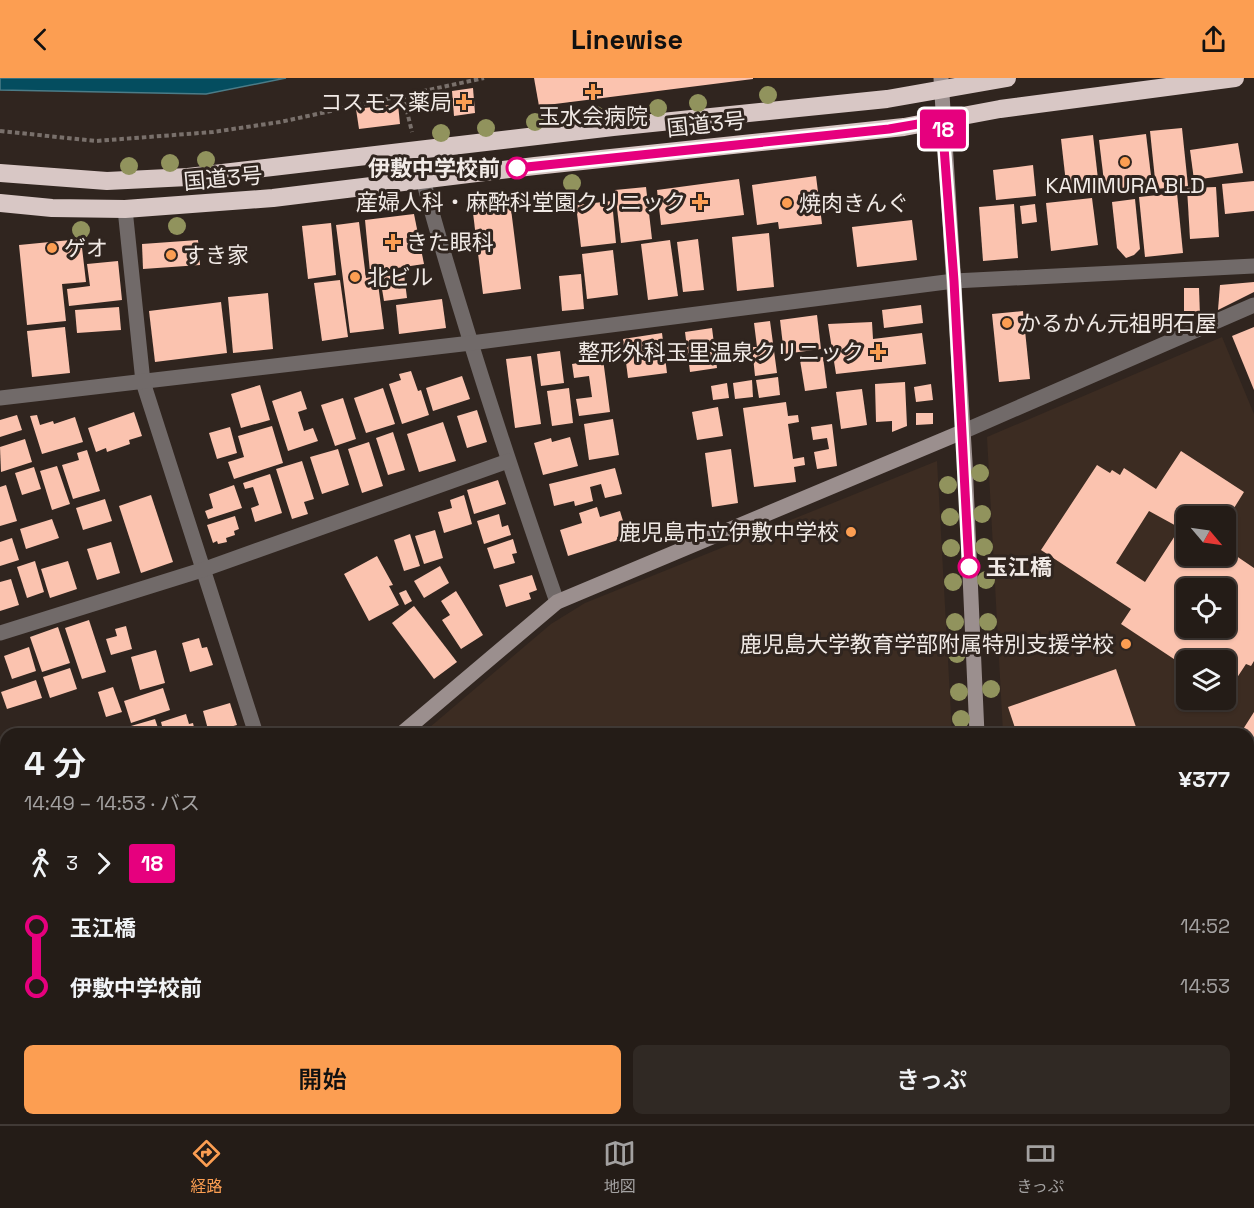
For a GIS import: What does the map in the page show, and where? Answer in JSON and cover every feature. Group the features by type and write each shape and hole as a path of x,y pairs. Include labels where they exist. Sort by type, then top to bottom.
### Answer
{"highway":[{"name":"国道3号","path":"0,173 107,182 188,177 613,127 887,99 941,84 1007,78"},
{"name":"国道3号","path":"0,203 52,208 125,209 273,198 423,179 889,129 1000,109 1235,78"}],"street":[{"path":"941,84 954,281 977,728"},
{"path":"416,151 432,216 471,343 508,461 557,602"},
{"path":"125,209 143,381 254,728"},
{"path":"0,398 471,343 954,281 1254,266"},
{"path":"407,728 557,602 962,432 1254,305"},
{"path":"0,633 205,569 508,461"}],"path":[{"path":"0,131 96,141 213,132 280,122 484,78"},
{"path":"403,95 416,151"}],"shaded area":[{"name":"鹿児島大学教育学部附属特別支援学校","path":"1222,337 1254,414 1254,728 1003,728 987,437"},
{"name":"鹿児島市立伊敷中学校","path":"937,461 952,728 429,728 551,624 585,603"}],"water":[{"path":"0,78 286,78 206,94 0,90"}],"building":[{"name":"玉水会病院","path":"534,78 753,78 753,79 539,106"},
{"name":"コスモス薬局","path":"473,88 475,113 454,116 452,91"},
{"path":"398,104 400,124 359,129 356,109"},
{"path":"1182,128 1188,186 1156,189 1150,131"},
{"name":"KAMIMURA BLD","path":"1146,134 1152,184 1105,190 1099,140"},
{"path":"1093,135 1099,188 1067,192 1061,139"},
{"path":"1238,143 1243,173 1194,180 1190,150"},
{"path":"1033,165 1036,196 996,200 993,170"},
{"name":"焼肉きんぐ","path":"816,176 822,224 779,229 778,222 757,225 752,185"},
{"name":"産婦人科・麻酔科堂園クリニック","path":"739,179 744,215 661,225 657,190"},
{"path":"1254,181 1254,211 1225,214 1222,184"},
{"path":"646,187 652,239 621,243 615,190"},
{"path":"1216,187 1219,237 1190,239 1187,188"},
{"path":"1177,193 1183,253 1145,257 1139,197"},
{"path":"1092,198 1098,245 1051,251 1046,203"},
{"path":"1135,199 1140,249 1134,255 1126,258 1117,248 1112,202"},
{"path":"510,201 521,289 483,294 472,205"},
{"path":"612,201 616,243 581,247 576,205"},
{"path":"1014,204 1018,258 983,261 979,207"},
{"path":"1035,204 1037,222 1022,224 1020,206"},
{"name":"きた眼科","path":"414,214 424,264 370,272 365,220"},
{"path":"912,220 917,260 857,267 852,227"},
{"name":"北ビル","path":"359,222 366,278 377,276 384,329 350,333 336,225"},
{"path":"331,223 336,275 308,279 302,226"},
{"path":"769,233 774,287 737,291 732,237"},
{"path":"81,239 86,282 62,284 66,321 27,325 19,245"},
{"path":"698,239 704,290 683,292 677,242"},
{"name":"すき家","path":"198,240 200,265 143,269 142,244"},
{"path":"670,240 678,296 648,300 641,244"},
{"path":"613,250 618,295 587,299 582,254"},
{"path":"118,261 122,300 69,306 67,289 90,286 87,264"},
{"path":"404,274 407,298 384,301 380,277"},
{"path":"581,274 584,309 562,311 559,276"},
{"path":"340,280 348,337 322,341 314,283"},
{"path":"1254,282 1254,292 1218,310 1220,285"},
{"path":"1184,288 1199,288 1200,316 1184,316"},
{"path":"268,293 273,349 233,353 228,297"},
{"path":"442,299 446,328 399,334 396,305"},
{"path":"221,302 227,353 155,362 149,311"},
{"path":"921,305 923,323 884,328 882,310"},
{"path":"119,307 121,330 77,333 75,310"},
{"path":"1023,311 1030,379 999,382 992,314"},
{"path":"817,315 821,349 784,354 780,320"},
{"path":"770,321 777,373 755,376 752,347 757,347 754,323"},
{"name":"整形外科玉里温泉クリニック","path":"872,322 873,339 922,333 926,364 836,374 828,324"},
{"path":"65,327 70,373 32,377 27,331"},
{"path":"1254,327 1254,390 1232,336"},
{"path":"712,328 717,368 690,372 685,332"},
{"path":"662,333 667,373 628,378 623,339"},
{"path":"560,351 564,383 541,386 537,354"},
{"path":"531,356 541,424 515,428 506,359"},
{"path":"823,357 827,388 805,391 800,360"},
{"path":"603,359 610,412 579,416 576,399 592,397 589,376 574,378 572,364"},
{"path":"411,371 418,391 421,390 429,415 402,424 389,384 401,380 399,374"},
{"path":"462,376 470,399 433,411 426,388"},
{"path":"778,377 780,395 759,398 756,380"},
{"path":"752,380 753,397 735,399 733,383"},
{"path":"905,382 907,426 892,432 892,421 876,422 875,384"},
{"path":"727,383 729,398 713,400 711,386"},
{"path":"931,384 933,400 916,402 914,387"},
{"path":"260,385 270,420 241,428 231,394"},
{"path":"383,388 395,424 366,433 354,398"},
{"path":"569,388 573,423 552,426 547,391"},
{"path":"862,389 867,425 841,429 836,392"},
{"path":"301,391 307,409 298,412 304,431 313,428 318,441 288,451 272,401"},
{"path":"343,398 356,439 335,446 321,405"},
{"path":"786,402 788,416 798,415 799,422 788,424 793,459 804,457 805,465 794,467 796,482 754,487 743,408"},
{"path":"718,407 723,436 697,440 692,412"},
{"path":"477,410 487,442 467,448 457,416"},
{"path":"134,412 142,436 129,440 130,444 107,452 106,448 96,452 88,428"},
{"path":"916,413 933,413 933,424 916,425"},
{"path":"17,415 22,430 0,437 0,420"},
{"path":"37,415 40,425 53,421 54,424 75,417 83,442 42,454 30,416"},
{"path":"613,419 619,455 589,460 584,424"},
{"path":"443,422 456,461 419,472 407,434"},
{"path":"832,424 837,466 817,469 814,452 829,449 827,438 813,440 811,427"},
{"path":"272,426 283,463 234,479 228,462 244,457 238,436"},
{"path":"230,427 237,453 217,459 209,433"},
{"path":"393,432 405,470 388,475 376,438"},
{"path":"570,437 578,466 543,475 534,443 551,438 552,442"},
{"path":"25,439 32,462 1,472 0,447"},
{"path":"369,442 383,486 362,493 348,449"},
{"path":"338,449 349,485 322,494 310,457"},
{"path":"731,449 738,503 712,507 705,453"},
{"path":"87,450 100,491 73,499 62,465 79,460 77,453"},
{"path":"1181,451 1244,492 1235,506 1176,506 1176,526 1149,511 1116,563 1145,582 1176,534 1176,566 1236,566 1236,556 1254,568 1254,661 1251,666 1246,664 1236,679 1236,650 1176,650 1176,660 1121,624 1131,609 1041,550 1097,465 1110,473 1112,470 1120,475 1124,468 1156,489"},
{"path":"302,461 314,499 304,502 308,514 292,519 276,469"},
{"path":"57,466 70,504 52,510 40,471"},
{"path":"34,467 41,489 22,495 15,473"},
{"path":"615,468 622,494 605,498 601,484 590,487 593,501 575,506 574,501 554,506 549,484"},
{"path":"270,474 282,513 255,522 251,508 259,505 253,487 245,489 243,483"},
{"path":"498,480 506,504 474,514 467,490"},
{"path":"6,485 17,521 0,526 0,487"},
{"path":"234,485 242,508 208,519 205,511 213,508 209,494"},
{"path":"151,495 173,562 141,573 119,506"},
{"path":"464,495 472,524 444,533 438,512 452,508 450,500"},
{"path":"105,499 112,521 83,530 76,508"},
{"path":"597,507 600,517 620,511 627,534 617,537 618,540 568,556 560,530 582,523 579,513"},
{"path":"499,514 502,527 508,525 511,535 484,544 477,521"},
{"path":"235,516 239,529 234,531 235,535 226,538 227,542 213,543 207,525"},
{"path":"52,519 59,538 26,549 20,529"},
{"path":"435,530 443,558 424,564 415,536"},
{"path":"410,534 420,566 404,571 394,540"},
{"path":"12,538 19,560 0,566 0,542"},
{"path":"513,539 517,553 512,554 515,563 494,569 487,548"},
{"path":"111,542 120,573 97,580 87,549"},
{"path":"377,556 393,585 389,586 399,605 369,621 344,574"},
{"path":"35,561 44,592 27,598 17,567"},
{"path":"68,561 77,589 50,598 41,569"},
{"path":"440,566 449,583 424,598 414,581"},
{"path":"532,575 537,590 529,593 531,599 506,607 499,585"},
{"path":"11,579 19,605 0,611 0,582"},
{"path":"406,590 412,601 405,605 399,593"},
{"path":"456,591 483,635 461,649 442,620 450,615 441,601"},
{"path":"414,606 457,662 434,679 392,623"},
{"path":"89,620 106,672 82,679 65,628"},
{"path":"126,626 132,649 111,655 106,639 117,636 115,629"},
{"path":"58,627 70,663 42,672 30,637"},
{"path":"199,638 202,648 207,647 213,665 190,672 182,643"},
{"path":"29,647 36,671 12,679 4,656"},
{"path":"156,650 165,683 140,690 131,657"},
{"path":"70,668 77,689 50,698 43,677"},
{"path":"1116,669 1136,727 1015,728 1008,707"},
{"path":"36,680 42,698 7,709 1,692"},
{"path":"113,687 122,712 106,717 98,692"},
{"path":"163,688 170,710 131,723 124,701"},
{"path":"230,703 237,725 226,728 208,728 203,711"},
{"path":"1254,712 1254,728 1244,728"},
{"path":"186,714 189,724 193,723 194,728 162,728 161,722"},
{"path":"155,719 158,728 132,728 131,726"}],"bus line":[{"name":"18","path":"517,168 889,129 942,120 954,281 969,567"}],"place":[{"name":"玉水会病院","path":"593,92"},
{"name":"コスモス薬局","path":"464,102"},
{"name":"KAMIMURA BLD","path":"1125,162"},
{"name":"伊敷中学校前","path":"517,168"},
{"name":"産婦人科・麻酔科堂園クリニック","path":"700,202"},
{"name":"焼肉きんぐ","path":"787,203"},
{"name":"きた眼科","path":"393,242"},
{"name":"ゲオ","path":"52,248"},
{"name":"すき家","path":"171,255"},
{"name":"北ビル","path":"355,277"},
{"name":"かるかん元祖明石屋","path":"1007,323"},
{"name":"整形外科玉里温泉クリニック","path":"878,352"},
{"name":"鹿児島市立伊敷中学校","path":"851,532"},
{"name":"玉江橋","path":"969,567"},
{"name":"鹿児島大学教育学部附属特別支援学校","path":"1126,644"}]}
